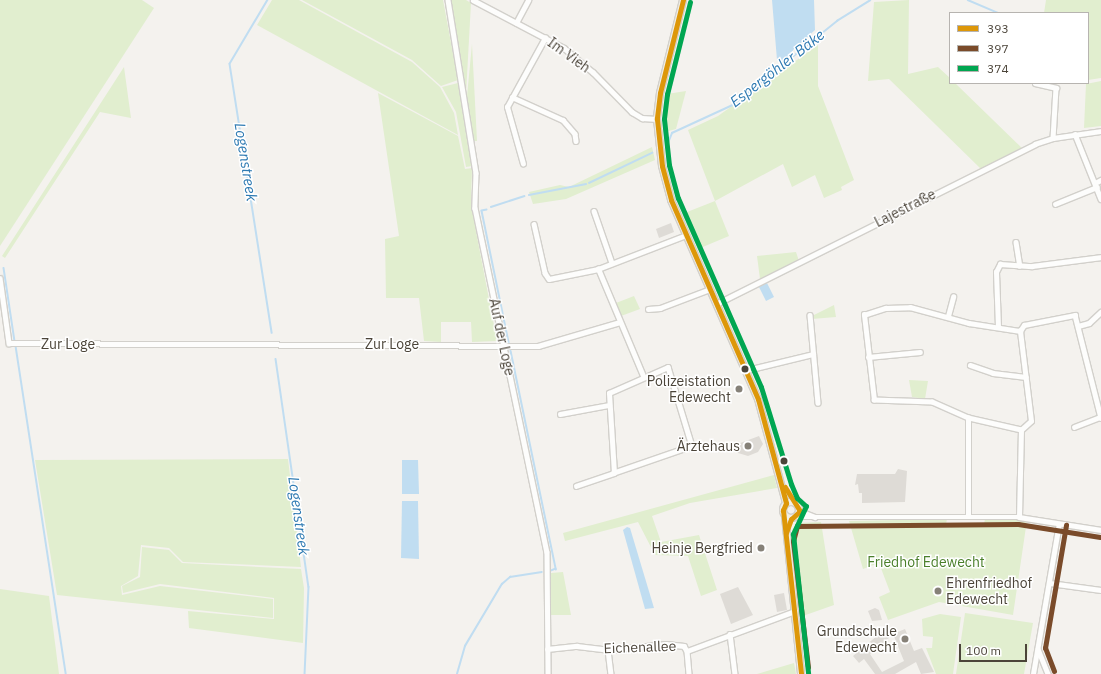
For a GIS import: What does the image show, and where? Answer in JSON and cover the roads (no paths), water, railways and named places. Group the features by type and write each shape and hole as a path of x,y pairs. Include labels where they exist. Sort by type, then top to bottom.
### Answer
{"main road":[{"path":"683,0 663,71 657,119 664,179 686,235 747,370 789,502 798,506 800,511 791,517 786,533 801,674"},
{"path":"789,502 783,510 791,517"}],"street":[{"name":"Auf der Loge","path":"448,0 476,173 475,208 547,552 548,674"},
{"name":"Im Vieh","path":"473,0 545,38 578,59 632,112 642,118 657,119"},
{"path":"516,23 528,0"},
{"path":"523,164 506,112 512,97 545,38"},
{"path":"1039,84 1056,88 1053,138"},
{"path":"512,97 563,120 576,141"},
{"name":"Lajestraße","path":"716,304 946,188 1053,138 1101,131"},
{"path":"1075,134 1101,199"},
{"path":"1055,204 1096,185 1101,180"},
{"path":"594,211 612,263"},
{"path":"534,224 545,273 549,279 598,269 686,235"},
{"path":"1016,242 1020,266"},
{"path":"998,327 996,267 1004,263 1020,266 1101,257"},
{"path":"598,269 643,376"},
{"name":"Zur Loge","path":"0,278 9,343 503,344 538,346 620,322"},
{"path":"648,308 660,308 710,289"},
{"path":"948,316 953,297"},
{"path":"1020,331 969,323 948,316 910,307 868,313 863,320 874,400 932,402 968,418 1021,430"},
{"path":"1078,326 1089,323 1101,312"},
{"path":"810,315 818,403"},
{"path":"1019,517 1021,430 1031,421 1020,331 1024,325 1075,315 1099,403 1101,418 1074,427"},
{"path":"868,357 920,352"},
{"path":"747,370 813,354"},
{"path":"970,365 994,373 1026,377"},
{"path":"576,486 614,473 692,446 668,367 612,390 609,406 614,473"},
{"path":"560,414 609,406"},
{"path":"968,418 968,516"},
{"path":"800,511 819,519"},
{"path":"791,517 819,519 968,516 1019,517 1101,530"},
{"path":"1033,674 1050,583 1059,524"},
{"path":"1050,583 1101,590"},
{"name":"Eichenallee","path":"548,648 577,646 608,650 666,644 684,646 687,651 795,611"},
{"path":"730,634 735,674"},
{"path":"1038,649 1048,674"},
{"path":"608,650 611,674"},
{"path":"687,651 689,674"}],"water":[{"path":"772,0 814,0 815,30 793,50 793,55 782,65 777,60"},
{"path":"767,283 774,297 766,301 759,287"},
{"path":"402,460 418,460 419,494 402,494"},
{"path":"402,501 418,501 419,559 401,558"},
{"path":"627,527 630,528 654,608 645,609 623,530"}],"waterway":[{"name":"Logenstreek","path":"268,0 230,64 272,333"},
{"name":"Espergöhler Bäke","path":"666,148 672,133 733,105 837,21 870,0"},
{"name":"Espergöhler Bäke","path":"968,0 996,12"},
{"name":"Espergöhler Bäke","path":"589,183 652,153"},
{"name":"Espergöhler Bäke","path":"529,195 586,184"},
{"name":"Espergöhler Bäke","path":"491,207 524,196"},
{"path":"487,210 482,211 509,342"},
{"path":"4,268 15,342"},
{"path":"16,346 66,674"},
{"path":"511,351 556,569 551,571"},
{"name":"Logenstreek","path":"276,359 309,587 305,674"},
{"path":"457,674 465,646 502,584 510,577 542,572"}],"place":[{"name":"Polizeistation Edewecht","path":"739,389"},
{"name":"Ärztehaus","path":"748,446"},
{"name":"Heinje Bergfried","path":"761,548"},
{"name":"Ehrenfriedhof Edewecht","path":"938,591"},
{"name":"Grundschule Edewecht","path":"905,639"}],"park label":[{"name":"Friedhof Edewecht","path":"926,562"}]}
